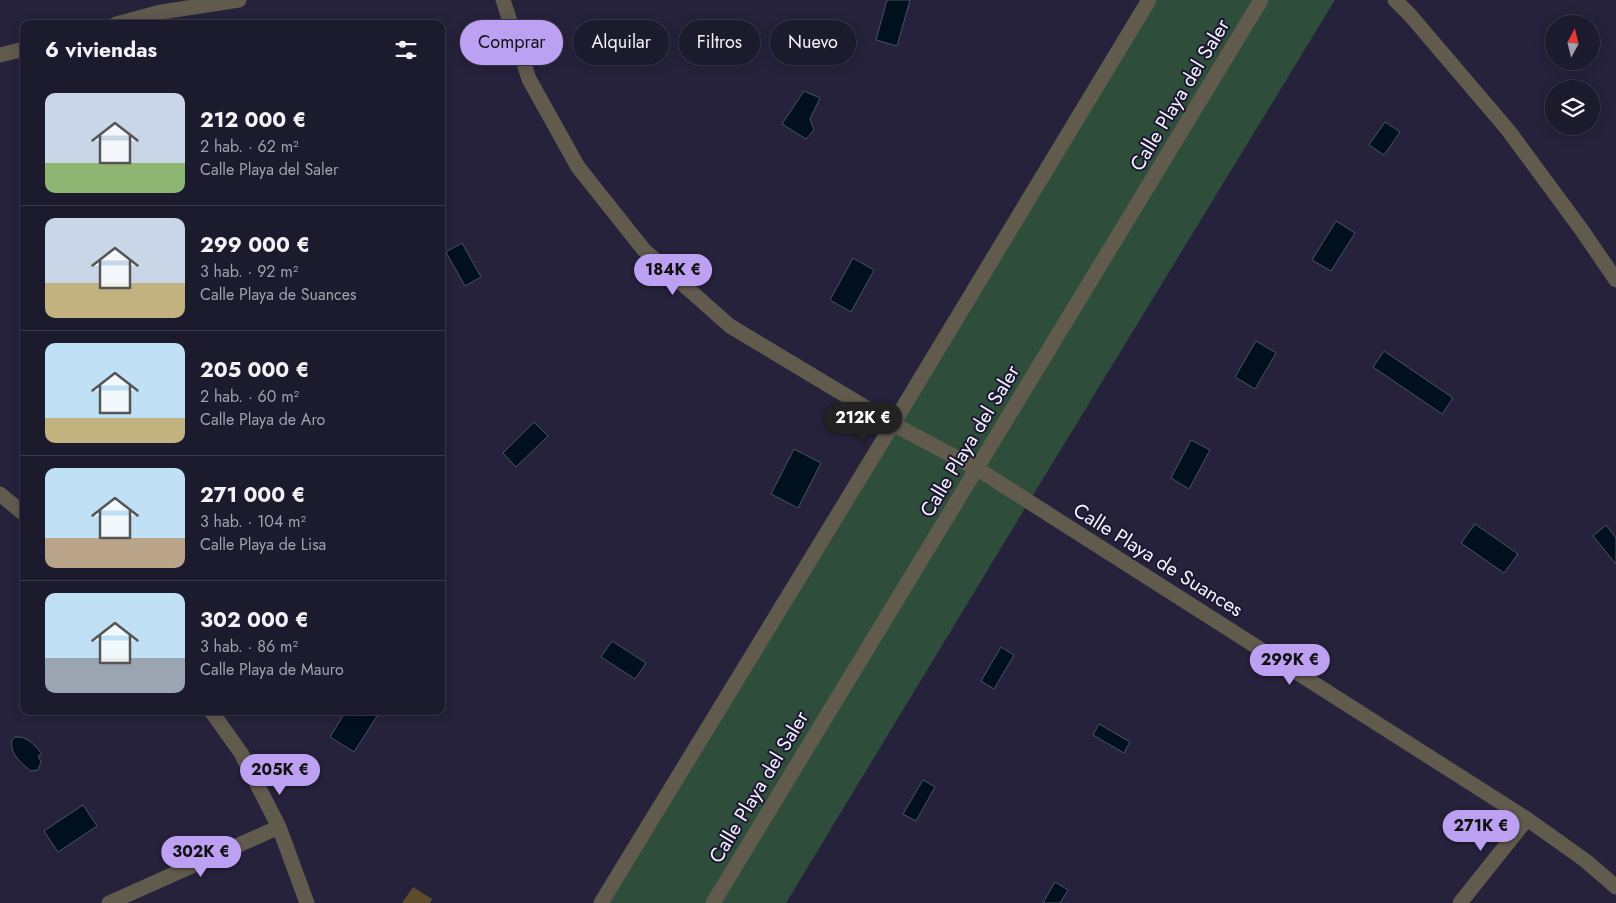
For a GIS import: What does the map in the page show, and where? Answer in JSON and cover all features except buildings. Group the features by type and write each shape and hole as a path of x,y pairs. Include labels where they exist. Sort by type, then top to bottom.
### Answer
{"street":[{"path":"131,20 161,12 239,0"},
{"name":"Calle Playa de Suances","path":"503,0 529,79 578,167 644,250 730,326 893,424 976,468 1527,819 1586,861 1616,887"},
{"path":"601,903 1149,0"},
{"name":"Calle Playa del Saler","path":"713,903 1262,0"},
{"path":"1395,0 1508,130 1582,229 1616,280"},
{"path":"0,55 20,49"},
{"path":"0,494 20,511"},
{"path":"214,715 241,753 279,826 307,903"},
{"path":"1460,903 1527,819"},
{"path":"109,903 279,826"}],"green space":[{"path":"1140,0 1335,0 786,903 596,903"}],"water":[{"path":"887,0 910,0 897,46 876,40"},
{"path":"804,91 820,98 810,119 814,130 806,139 782,124"},
{"path":"1385,122 1400,132 1384,155 1369,145"},
{"path":"1336,221 1355,233 1331,271 1312,260"},
{"path":"462,243 481,277 465,286 446,252"},
{"path":"853,258 874,270 851,312 830,300"},
{"path":"1256,341 1276,353 1255,389 1235,377"},
{"path":"1384,351 1453,398 1442,414 1373,367"},
{"path":"534,422 548,436 516,467 503,453"},
{"path":"1191,440 1210,450 1189,489 1171,478"},
{"path":"794,449 821,463 798,508 771,494"},
{"path":"1475,524 1518,554 1504,573 1461,543"},
{"path":"1606,525 1616,538 1616,564 1593,536"},
{"path":"612,641 646,663 635,679 601,657"},
{"path":"1001,647 1014,655 994,689 981,681"},
{"path":"344,715 377,716 354,752 330,737"},
{"path":"1099,724 1130,742 1124,753 1093,735"},
{"path":"15,737 24,738 42,754 38,756 41,762 38,770 31,771 14,754 12,740"},
{"path":"923,780 935,787 916,821 903,814"},
{"path":"83,805 97,826 58,852 44,831"},
{"path":"1055,882 1068,890 1060,903 1043,903"}]}
